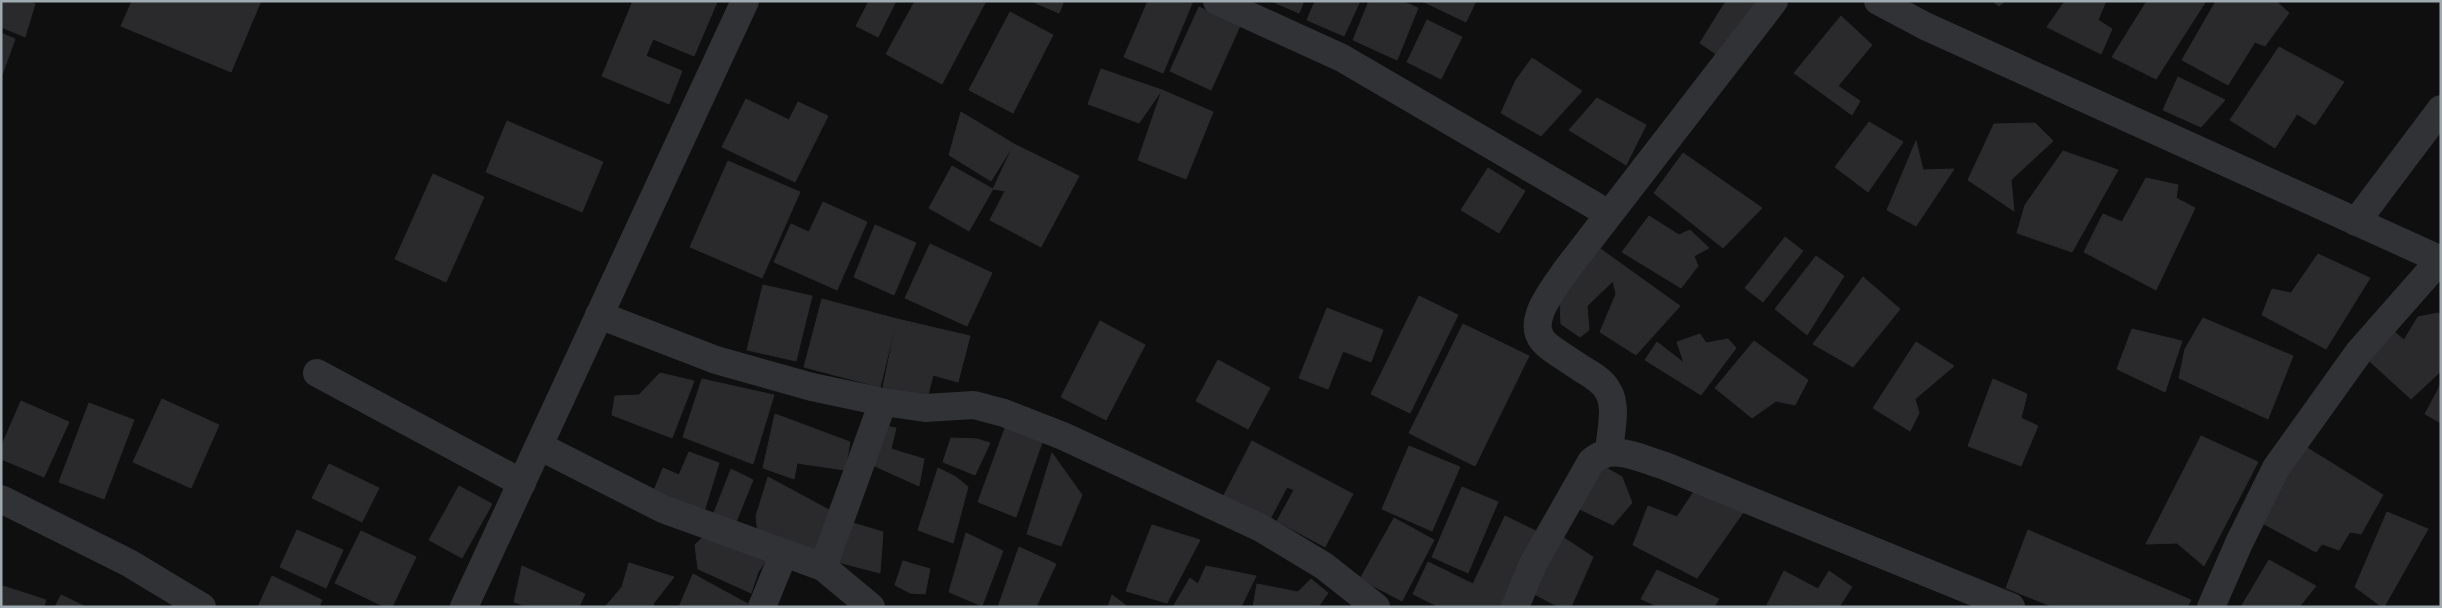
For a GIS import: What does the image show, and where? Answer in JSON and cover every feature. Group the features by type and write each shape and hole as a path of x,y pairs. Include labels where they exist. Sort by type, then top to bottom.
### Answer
{"street":[{"path":"464,607 745,1"},
{"path":"1218,1 1342,58 1609,214"},
{"path":"1609,452 1612,414 1609,392 1601,382 1546,344 1536,327 1540,314 1567,269 1774,1"},
{"path":"1878,1 1934,30 2440,260 2359,352 2302,429 2276,468 2239,543 2211,607"},
{"path":"2356,222 2441,109"},
{"path":"599,316 716,360 812,387 883,402 925,408 974,405 1063,436 1261,528 1324,566 1376,607"},
{"path":"317,374 522,483"},
{"path":"822,567 883,402"},
{"path":"539,446 663,509 822,567 871,607"},
{"path":"1522,604 1533,564 1591,462 1597,456 1609,452 1623,453 1665,466 2011,607"},
{"path":"1,499 129,563 202,607"},
{"path":"762,607 784,553"}],"building":[{"path":"1,1 29,1 35,4 25,37 1,27"},
{"path":"132,1 261,1 231,72 121,26"},
{"path":"633,1 717,2 694,56 653,39 646,56 682,71 669,104 602,76"},
{"path":"869,1 896,1 878,37 856,26"},
{"path":"915,1 986,1 942,84 886,54"},
{"path":"1031,1 1064,1 1059,13"},
{"path":"1148,1 1193,1 1163,73 1124,57"},
{"path":"1271,1 1304,1 1299,13"},
{"path":"1315,1 1360,1 1344,36 1307,20"},
{"path":"1369,1 1402,1 1418,8 1397,60 1353,40"},
{"path":"1422,1 1476,1 1466,22"},
{"path":"1726,1 1752,1 1757,5 1723,59 1700,43"},
{"path":"1992,1 2005,1 1999,6"},
{"path":"2065,1 2106,1 2098,20 2112,29 2101,54 2047,27"},
{"path":"2147,1 2206,1 2156,79 2112,57"},
{"path":"2216,1 2276,1 2289,13 2265,46 2255,42 2228,85 2182,60"},
{"path":"1199,7 1240,26 1211,90 1170,71"},
{"path":"1010,12 1053,35 1013,113 969,90"},
{"path":"1841,16 1872,45 1838,86 1860,101 1852,115 1794,73"},
{"path":"1427,20 1462,37 1441,79 1407,62"},
{"path":"1,33 15,39 2,75 1,75"},
{"path":"2279,47 2344,82 2315,125 2297,114 2275,148 2230,120"},
{"path":"1532,58 1582,91 1541,136 1501,113 1516,80"},
{"path":"1101,69 1162,90 1139,123 1088,104"},
{"path":"2178,77 2225,100 2201,127 2163,110"},
{"path":"1162,90 1213,112 1186,179 1138,160"},
{"path":"1597,98 1646,125 1626,165 1569,130"},
{"path":"746,99 789,120 798,102 828,116 795,182 722,147"},
{"path":"961,112 1014,144 991,181 949,155"},
{"path":"507,121 603,162 582,212 486,172"},
{"path":"1869,122 1903,142 1868,192 1835,167"},
{"path":"2035,123 2053,141 2011,180 2014,211 1968,180 1994,124"},
{"path":"1916,141 1923,170 1954,169 1916,226 1887,210"},
{"path":"1014,144 1079,176 1041,247 990,220 1005,191 993,189"},
{"path":"2063,151 2118,170 2072,252 2017,233 2025,205"},
{"path":"1683,153 1762,208 1723,248 1654,193"},
{"path":"728,161 800,192 762,278 690,247"},
{"path":"952,166 993,189 969,231 929,208"},
{"path":"1488,168 1525,191 1499,233 1461,210"},
{"path":"433,174 484,197 446,282 395,259"},
{"path":"2146,178 2178,185 2176,198 2195,208 2156,290 2084,252 2103,214 2122,222"},
{"path":"823,202 867,222 837,290 774,262 791,224 809,232"},
{"path":"1649,216 1679,235 1690,230 1709,248 1694,256 1698,266 1681,288 1622,252"},
{"path":"875,225 916,243 894,295 854,277"},
{"path":"1785,237 1803,251 1763,302 1745,288"},
{"path":"930,244 992,273 967,326 905,298"},
{"path":"1595,245 1680,306 1636,355 1600,332 1616,294 1613,281 1587,306 1589,330 1580,337 1561,324 1560,301"},
{"path":"2318,254 2370,278 2326,349 2262,315 2272,289 2291,293"},
{"path":"1816,256 1844,276 1807,335 1775,309"},
{"path":"1863,277 1900,309 1853,367 1813,344"},
{"path":"763,285 812,296 796,361 747,350"},
{"path":"1419,296 1458,315 1410,413 1371,394"},
{"path":"822,299 897,319 880,387 804,367"},
{"path":"1327,308 1383,330 1371,362 1343,351 1328,389 1299,378"},
{"path":"2438,313 2441,315 2441,371 2411,399 2365,357 2391,329 2404,340 2418,317"},
{"path":"2203,318 2293,356 2268,419 2179,378 2185,349"},
{"path":"897,319 970,336 958,382 933,375 927,399 883,387"},
{"path":"1100,321 1145,345 1106,420 1061,397"},
{"path":"1463,324 1529,356 1475,466 1409,433"},
{"path":"2132,329 2182,341 2165,392 2117,369"},
{"path":"1700,334 1706,343 1728,339 1736,348 1701,395 1645,360 1657,342 1684,363 1677,342"},
{"path":"1754,341 1808,380 1795,405 1776,401 1752,418 1715,388"},
{"path":"1916,342 1954,366 1915,399 1919,413 1910,431 1873,408"},
{"path":"1218,360 1270,388 1248,429 1196,401"},
{"path":"660,373 694,381 672,438 612,415 615,396 639,395"},
{"path":"702,379 774,395 753,464 683,437"},
{"path":"1993,379 2027,394 2021,418 2038,426 2021,466 1968,446"},
{"path":"2441,384 2441,423 2425,414"},
{"path":"162,399 219,425 191,488 133,462"},
{"path":"21,401 69,422 44,477 1,459 1,447"},
{"path":"89,403 134,420 104,499 59,482"},
{"path":"775,414 850,442 845,470 797,463 794,479 763,468"},
{"path":"880,425 896,428 891,449 924,459 919,486 868,463"},
{"path":"1005,428 1024,428 1044,437 1016,517 978,502"},
{"path":"2201,436 2258,462 2204,566 2177,543 2146,544"},
{"path":"951,438 977,439 990,443 975,475 943,462"},
{"path":"1252,441 1353,494 1325,547 1277,521 1294,490 1287,487 1268,523 1222,499"},
{"path":"2301,444 2383,495 2361,534 2350,532 2339,550 2322,544 2316,552 2264,524"},
{"path":"1409,446 1460,467 1432,531 1382,509"},
{"path":"689,452 719,463 704,512 653,493 663,468 679,475"},
{"path":"1052,453 1082,495 1061,546 1027,534"},
{"path":"329,464 379,488 362,522 312,498"},
{"path":"1603,466 1622,477 1632,503 1613,525 1575,507"},
{"path":"938,468 956,477 968,487 953,543 918,530"},
{"path":"731,469 753,480 734,527 712,518"},
{"path":"768,477 831,511 818,553 758,534 756,516"},
{"path":"459,486 492,504 462,558 429,540"},
{"path":"1462,487 1498,502 1468,573 1432,557"},
{"path":"1697,487 1747,507 1697,578 1633,545 1648,506 1677,517"},
{"path":"2387,512 2428,529 2384,607 2382,607 2355,587"},
{"path":"1505,516 1540,533 1506,607 1439,607 1413,594 1428,562 1473,584"},
{"path":"1394,518 1434,540 1402,601 1360,579"},
{"path":"846,521 883,532 880,573 834,561"},
{"path":"1152,525 1200,540 1167,603 1126,591"},
{"path":"297,530 343,550 326,588 280,567"},
{"path":"2028,530 2191,600 2187,607 2053,607 2006,588"},
{"path":"361,531 416,557 392,607 385,607 335,583"},
{"path":"966,533 1003,551 982,606 949,592"},
{"path":"706,534 770,555 758,572 751,593 698,569 695,545"},
{"path":"1558,534 1593,557 1571,607 1559,607 1534,594"},
{"path":"1019,547 1056,564 1036,607 998,607"},
{"path":"2269,560 2316,586 2299,607 2241,607"},
{"path":"903,561 930,569 925,594 910,593 895,585"},
{"path":"629,563 674,577 653,604 655,607 605,607 622,587"},
{"path":"522,566 585,594 579,607 528,607 514,602"},
{"path":"1206,566 1256,576 1241,607 1173,607 1190,578 1198,584"},
{"path":"1657,570 1719,599 1714,607 1659,607 1641,599"},
{"path":"1784,571 1818,589 1829,571 1852,587 1839,607 1767,605"},
{"path":"693,574 748,604 747,607 679,607"},
{"path":"272,576 322,600 319,607 258,607"},
{"path":"1311,579 1328,593 1318,607 1253,607 1257,584 1298,592"},
{"path":"3,586 46,600 44,607 1,607"},
{"path":"61,595 86,607 55,607"},
{"path":"1112,595 1128,607 1108,607"}]}
